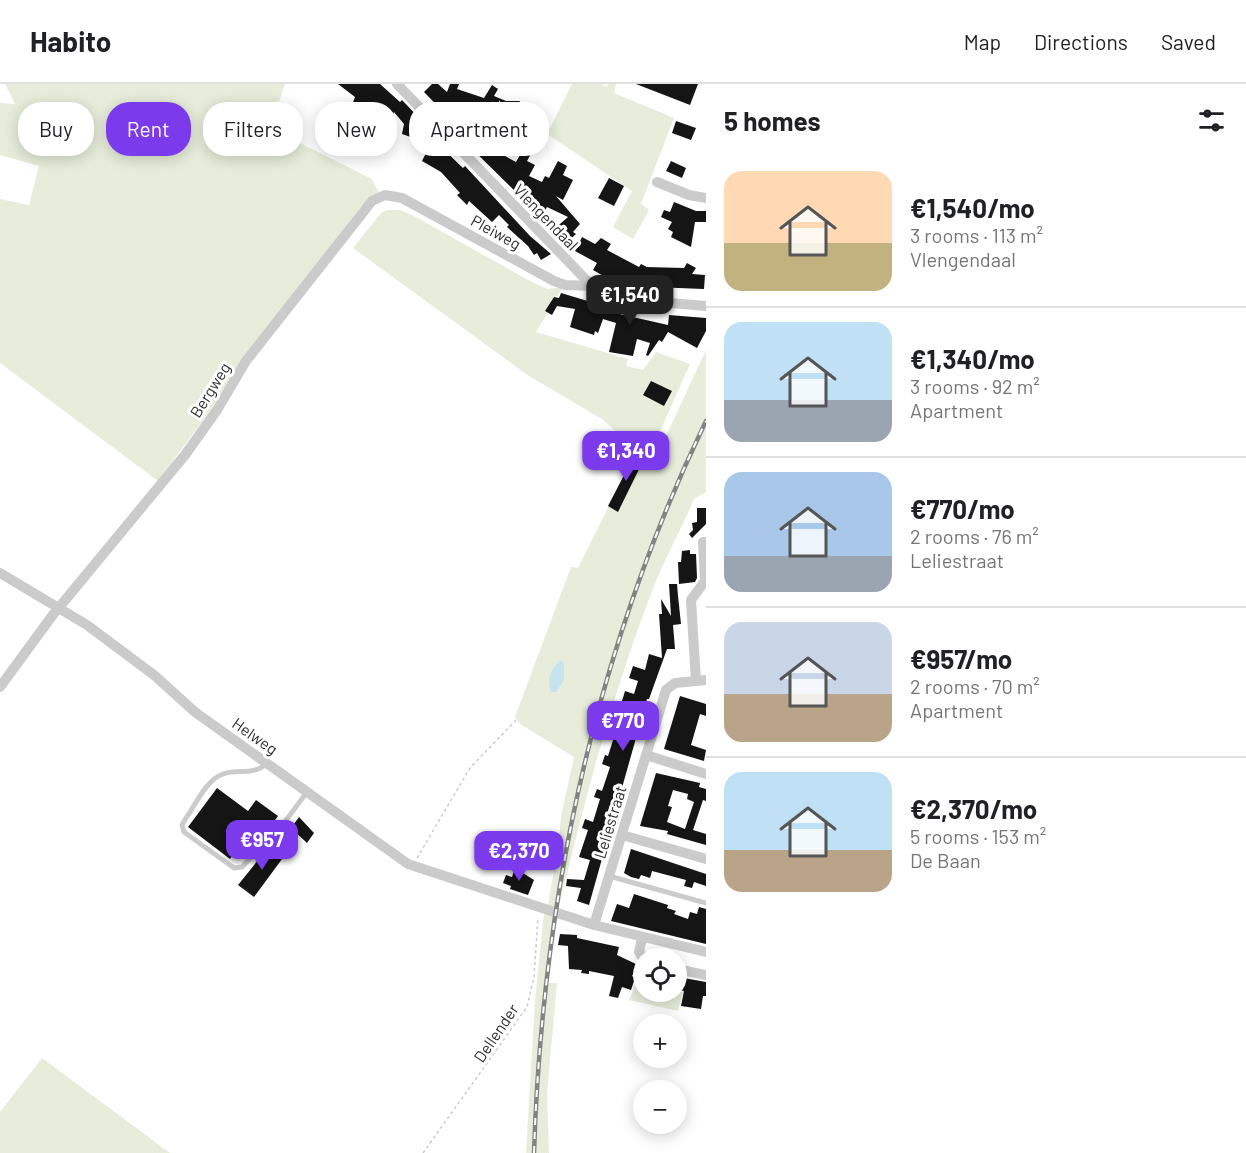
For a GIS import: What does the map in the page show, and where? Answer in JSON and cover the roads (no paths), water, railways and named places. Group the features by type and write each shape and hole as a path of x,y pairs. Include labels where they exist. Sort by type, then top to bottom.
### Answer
{"street":[{"name":"Vlengendaal","path":"397,84 592,286 622,299 706,306"},
{"path":"657,182 695,197 706,198"},
{"name":"Pleiweg","path":"389,195 408,201 554,281 565,285 592,286"},
{"name":"Bergweg","path":"0,687 60,607 185,455 217,410 246,362 310,283 361,212 376,199 389,195"},
{"path":"701,681 691,600 705,581 703,542 706,542"},
{"name":"Helweg","path":"0,573 60,607 133,659 195,712 412,866 594,925 706,952"},
{"name":"Leliestraat","path":"594,925 666,690 675,683 701,681"},
{"path":"646,755 706,774"},
{"path":"622,835 706,859"},
{"path":"640,948 642,938"},
{"path":"687,971 706,975"}],"lane":[{"path":"268,763 256,772 225,773 214,778 186,818 183,825 184,832 234,868 242,867 284,823 307,792"},
{"path":"609,876 706,903"}],"water":[{"path":"561,660 564,663 564,680 556,692 551,692 549,683 551,674"}],"railway":[{"path":"534,1153 539,1058 549,964 563,870 581,778 605,687 633,597 667,508 706,421"}]}
